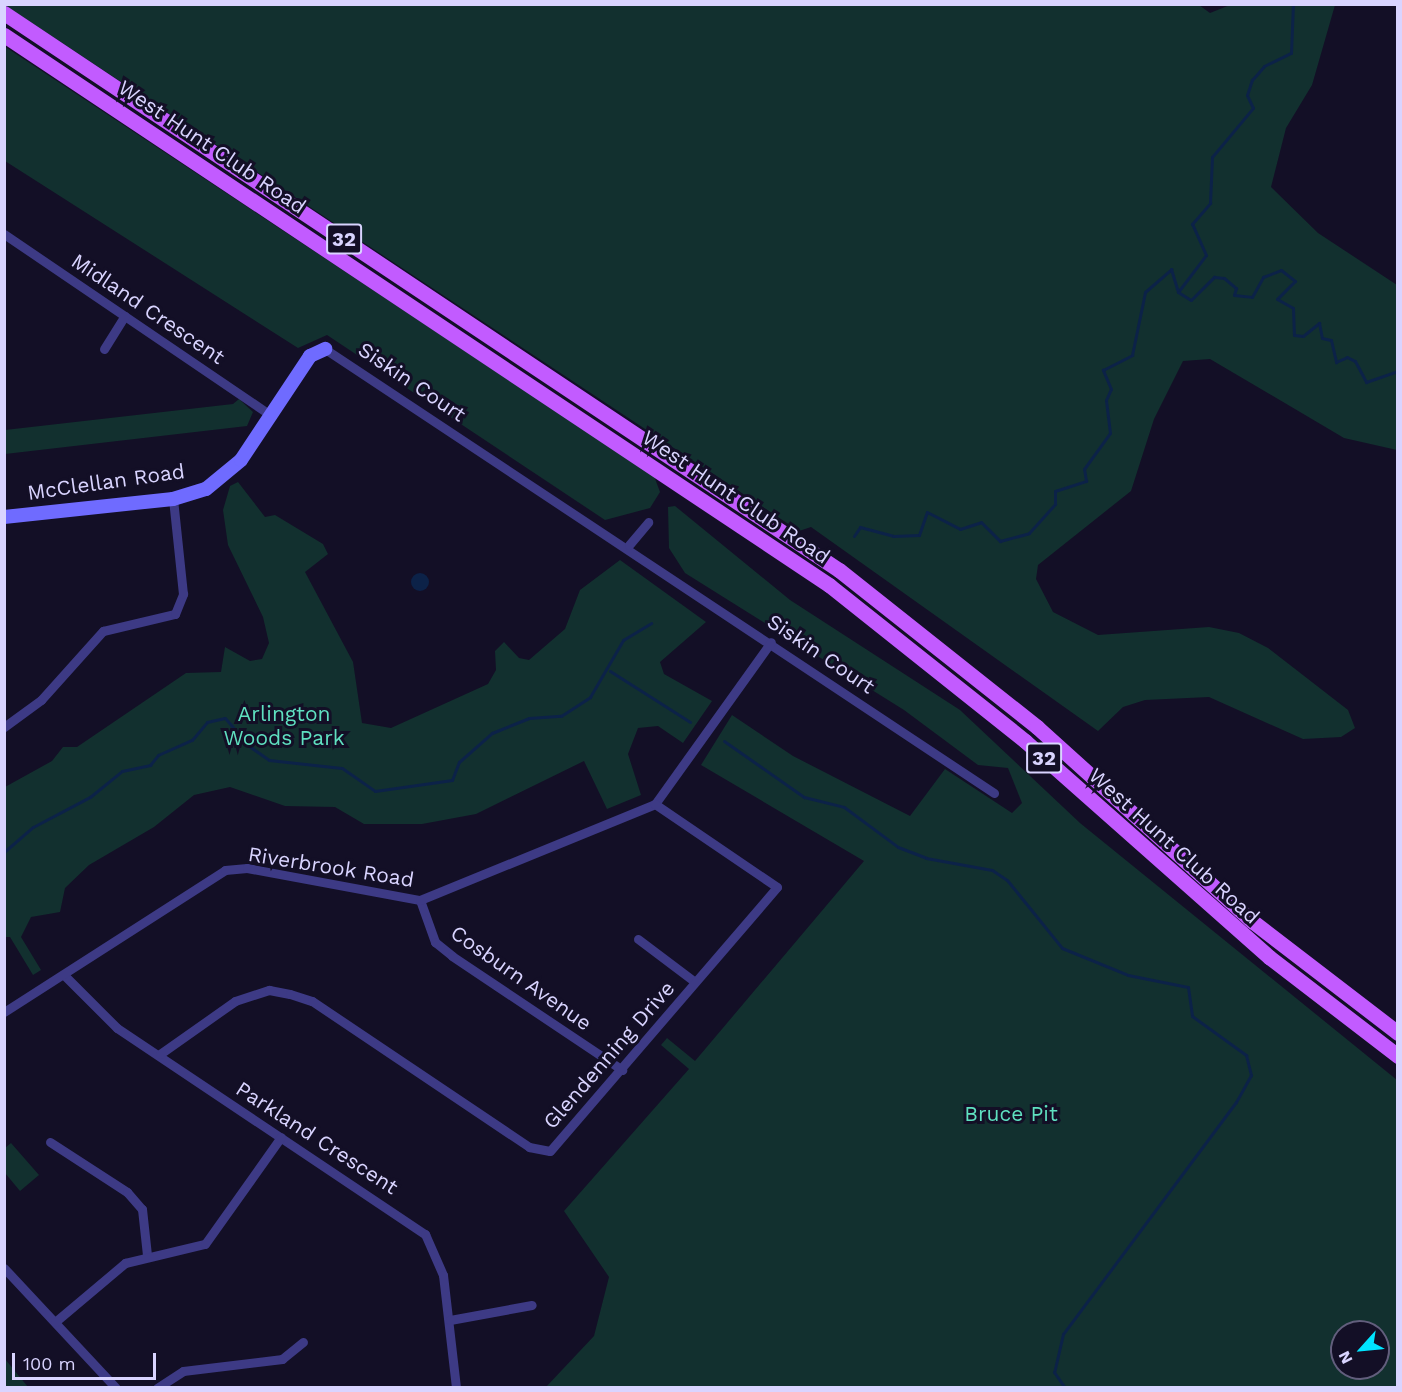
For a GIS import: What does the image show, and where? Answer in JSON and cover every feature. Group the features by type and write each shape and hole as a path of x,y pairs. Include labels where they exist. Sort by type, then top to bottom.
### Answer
{"main road":[{"name":"West Hunt Club Road","path":"4,13 839,570 1037,727 1252,921 1398,1034"},
{"name":"West Hunt Club Road","path":"4,35 829,585 1025,741 1261,951 1398,1056"}],"street":[{"name":"Midland Crescent","path":"4,234 272,416"},
{"path":"104,349 125,316"},
{"name":"McClellan Road","path":"4,517 173,499 225,476 272,416 310,356 325,349"},
{"name":"Siskin Court","path":"325,349 629,546 994,793"},
{"path":"4,728 41,700 103,631 175,614 183,594 173,499"},
{"path":"629,546 648,522"},
{"path":"656,804 771,642"},
{"name":"Riverbrook Road","path":"4,1012 225,870 247,868 420,900 656,804"},
{"name":"Glendenning Drive","path":"160,1054 236,1001 269,990 291,994 312,1001 530,1147 550,1151 777,887 656,804"},
{"name":"Cosburn Avenue","path":"420,900 435,942 452,956 622,1070"},
{"path":"638,939 695,982"},
{"name":"Parkland Crescent","path":"64,975 117,1028 160,1054 425,1234 437,1252 450,1320 456,1388"},
{"path":"55,1322 107,1275 147,1255 205,1244 280,1137"},
{"path":"50,1142 127,1192 142,1209 147,1255"},
{"path":"4,1268 116,1388"},
{"path":"450,1320 532,1305"},
{"path":"157,1388 183,1371 282,1359 303,1342"}],"green space":[{"path":"5,5 1199,5 1210,13 1230,5 1335,5 1312,85 1286,128 1271,187 1318,233 1397,285 1397,450 1344,438 1210,359 1183,361 1154,419 1131,491 1038,565 1036,579 1053,612 1098,635 1209,627 1239,633 1268,648 1348,710 1355,728 1341,737 1303,739 1209,697 1145,700 1123,707 1098,731 811,527 799,531"},
{"path":"4,46 654,476 660,492 650,508 605,520 327,335 298,348 5,161"},
{"path":"239,399 253,412 247,426 5,454 5,430 233,404"},
{"name":"Arlington Woods Park","path":"238,482 265,517 275,515 323,544 328,554 305,572 353,662 362,723 391,728 488,684 496,670 495,651 504,642 519,658 529,660 565,629 580,590 620,560 706,622 660,662 664,674 712,701 683,743 658,726 638,728 628,754 641,795 607,809 584,761 476,814 422,824 364,824 335,807 285,806 230,787 194,795 154,827 89,865 65,888 60,912 31,917 21,937 41,970 33,975 10,937 5,937 5,787 52,761 63,747 77,747 186,673 221,672 225,647 250,661 262,659 269,643 263,617 228,545 223,510 230,486"},
{"name":"Bruce Pit","path":"675,506 790,600 960,710 1080,823 1397,1080 1397,1387 546,1387 594,1336 609,1277 564,1211 689,1069 661,1045 667,1038 695,1061 864,861 701,765 732,715 793,756 910,816 945,769 1012,813 1022,803 1008,768 978,765 904,710 685,573 669,548 668,507"},
{"path":"11,1143 39,1175 20,1191 5,1173 5,1148"},
{"path":"5,1359 28,1387 5,1387"}],"water":[{"path":"420,573 426,576 429,582 426,588 420,591 414,588 411,582 414,576"}],"waterway":[{"path":"1178,292 1206,255 1192,224 1210,203 1212,157 1253,108 1247,95 1252,80 1264,66 1291,53 1293,4"},
{"path":"854,536 860,527 893,536 919,535 927,512 960,529 981,522 1000,541 1029,533 1055,504 1055,491 1086,481 1084,469 1110,433 1106,400 1111,389 1103,370 1132,355 1145,292 1171,269 1178,292 1191,300 1214,277 1224,278 1236,288 1234,295 1252,297 1263,277 1281,270 1295,281 1277,299 1293,308 1294,335 1303,336 1319,323 1322,338 1331,340 1336,362 1347,357 1355,361 1366,382 1398,371"},
{"path":"4,852 33,827 90,797 122,771 150,765 158,755 192,740 207,722 225,718 249,746 269,760 342,768 375,791 452,780 459,762 492,733 529,718 561,716 590,697 623,640 651,623"},
{"path":"610,671 690,722"},
{"path":"724,741 804,797 844,807 898,847 926,858 992,870 1007,880 1062,948 1128,975 1188,987 1192,1016 1246,1055 1251,1075 1236,1102 1063,1334 1054,1372 1065,1388"}]}
